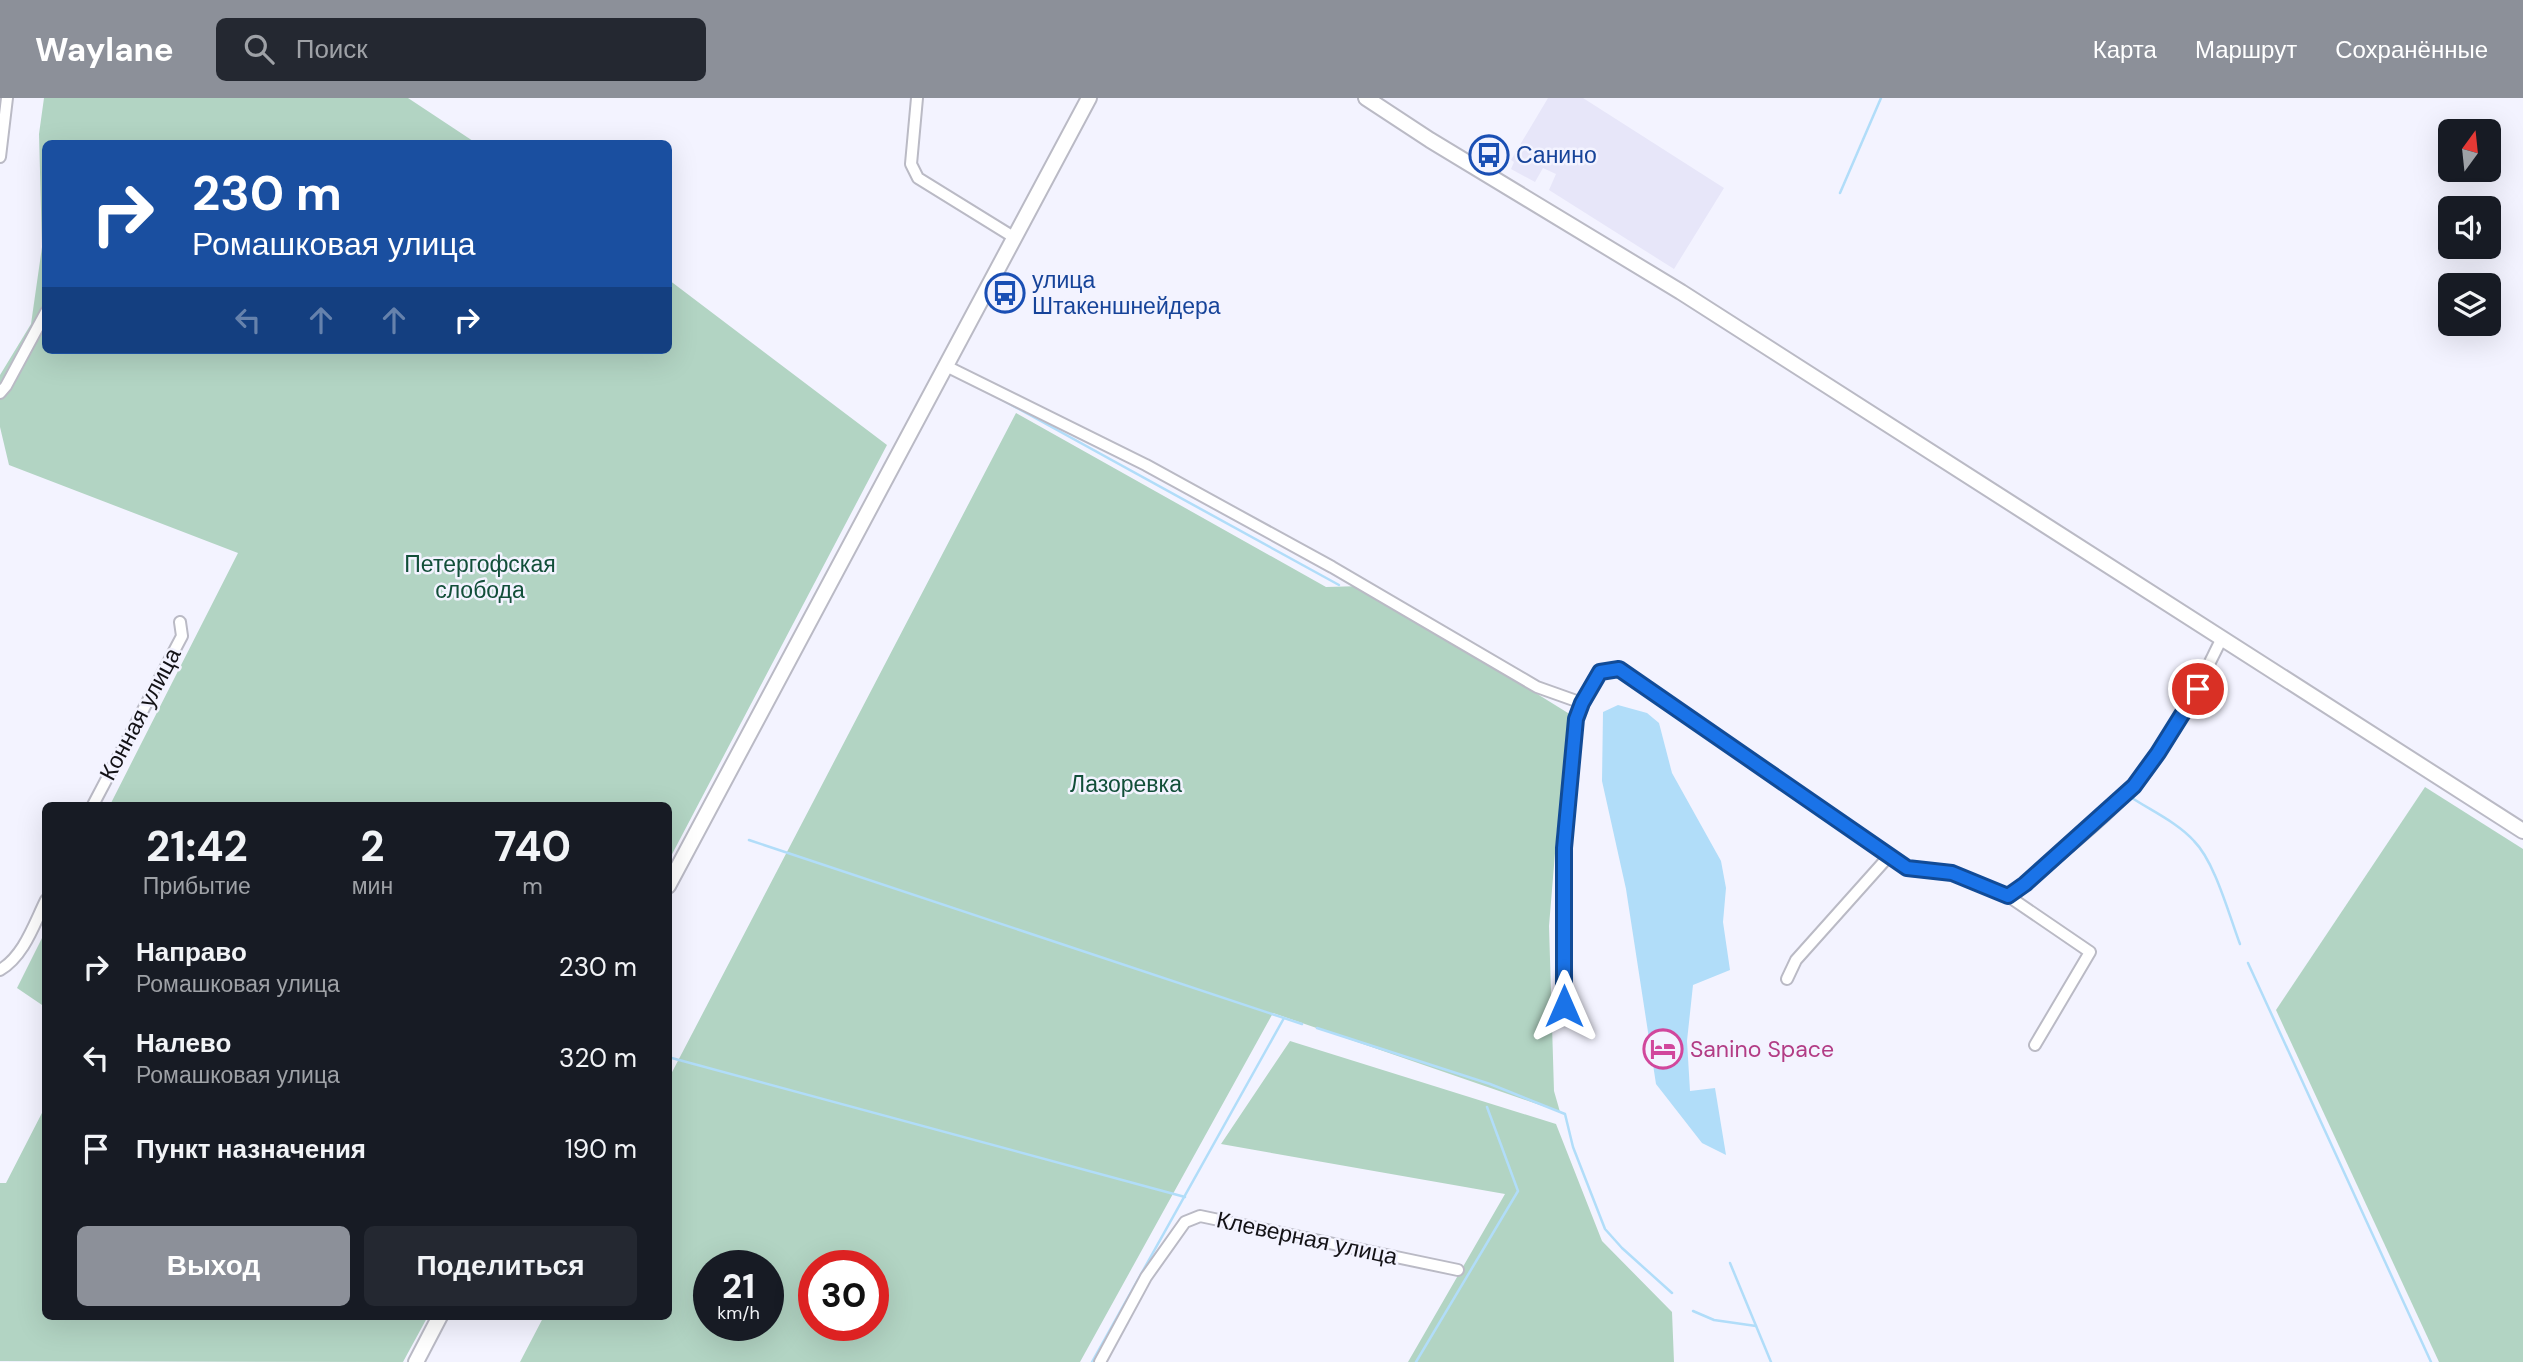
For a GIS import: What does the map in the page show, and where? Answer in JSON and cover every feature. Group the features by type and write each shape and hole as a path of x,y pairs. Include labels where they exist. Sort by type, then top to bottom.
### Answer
{"street":[{"path":"0,157 7,98"},
{"path":"917,98 911,164 918,178 1015,238"},
{"path":"672,879 1089,98"},
{"path":"1366,98 1430,140 1681,292 2523,831"},
{"path":"0,393 42,319"},
{"path":"946,366 1157,471 1332,567 1537,687 1582,703"},
{"name":"Конная улица","path":"95,802 182,635 180,622"},
{"path":"2008,896 2025,884 2134,786 2198,689 2221,640"},
{"path":"1564,1006 1564,848 1576,719 1600,672 1619,669 1907,868 1952,873 2008,896 2090,952 2035,1045"},
{"path":"1787,979 1796,960 1889,856"},
{"path":"0,970 16,956 26,942 42,908"},
{"name":"Клеверная улица","path":"1100,1362 1146,1277 1185,1222 1200,1216 1458,1270"},
{"path":"416,1362 438,1320"}],"shaded area":[{"path":"1548,98 1583,98 1724,188 1674,269 1549,190 1556,174 1543,168 1535,182 1511,169 1514,162 1511,160"}],"green space":[{"name":"Петергофская слобода","path":"44,98 408,98 471,140 42,140 42,247 39,134"},
{"name":"Петергофская слобода","path":"42,247 42,354 672,354 672,282 887,445 672,854 672,802 112,802 238,553 9,465 0,427 0,375 31,324"},
{"name":"Лазоревка","path":"1016,413 1326,587 1363,586 1576,718 1557,829 1549,926 1554,1091 1560,1112 1273,1013 1080,1362 520,1362 542,1320 672,1320 672,1072"},
{"path":"2425,787 2523,849 2523,1362 2439,1362 2276,1010"},
{"path":"42,938 42,1005 17,988"},
{"path":"1290,1041 1556,1124 1602,1241 1672,1312 1674,1362 1408,1362 1505,1194 1221,1144"},
{"path":"42,1113 42,1320 426,1320 403,1362 0,1361 0,1183 6,1183"}],"water":[{"path":"1618,705 1647,713 1659,723 1672,773 1721,861 1726,888 1723,922 1730,970 1693,985 1687,1041 1690,1091 1715,1088 1726,1155 1702,1143 1656,1084 1626,889 1602,781 1603,712"}],"waterway":[{"path":"1840,193 1881,98"},
{"path":"997,397 1339,585"},
{"path":"2132,798 2180,829 2202,850 2215,875 2240,944"},
{"path":"749,840 1302,1024"},
{"path":"2248,963 2431,1362"},
{"path":"1092,1362 1284,1018"},
{"path":"1317,1028 1490,1084 1565,1114 1573,1147 1605,1229 1672,1293"},
{"path":"672,1058 1185,1197"},
{"path":"1416,1362 1518,1191 1487,1107"},
{"path":"1730,1263 1771,1362"},
{"path":"1693,1311 1714,1320 1756,1326"}],"place":[{"name":"Санино","path":"1489,155"},
{"name":"улица Штакеншнейдера","path":"1005,293"},
{"name":"Sanino Space","path":"1663,1049"}],"route":[{"path":"1564,1006 1564,848 1576,719 1600,672 1619,669 1907,868 1952,873 2008,896 2109,811 2134,786 2198,689"}]}
